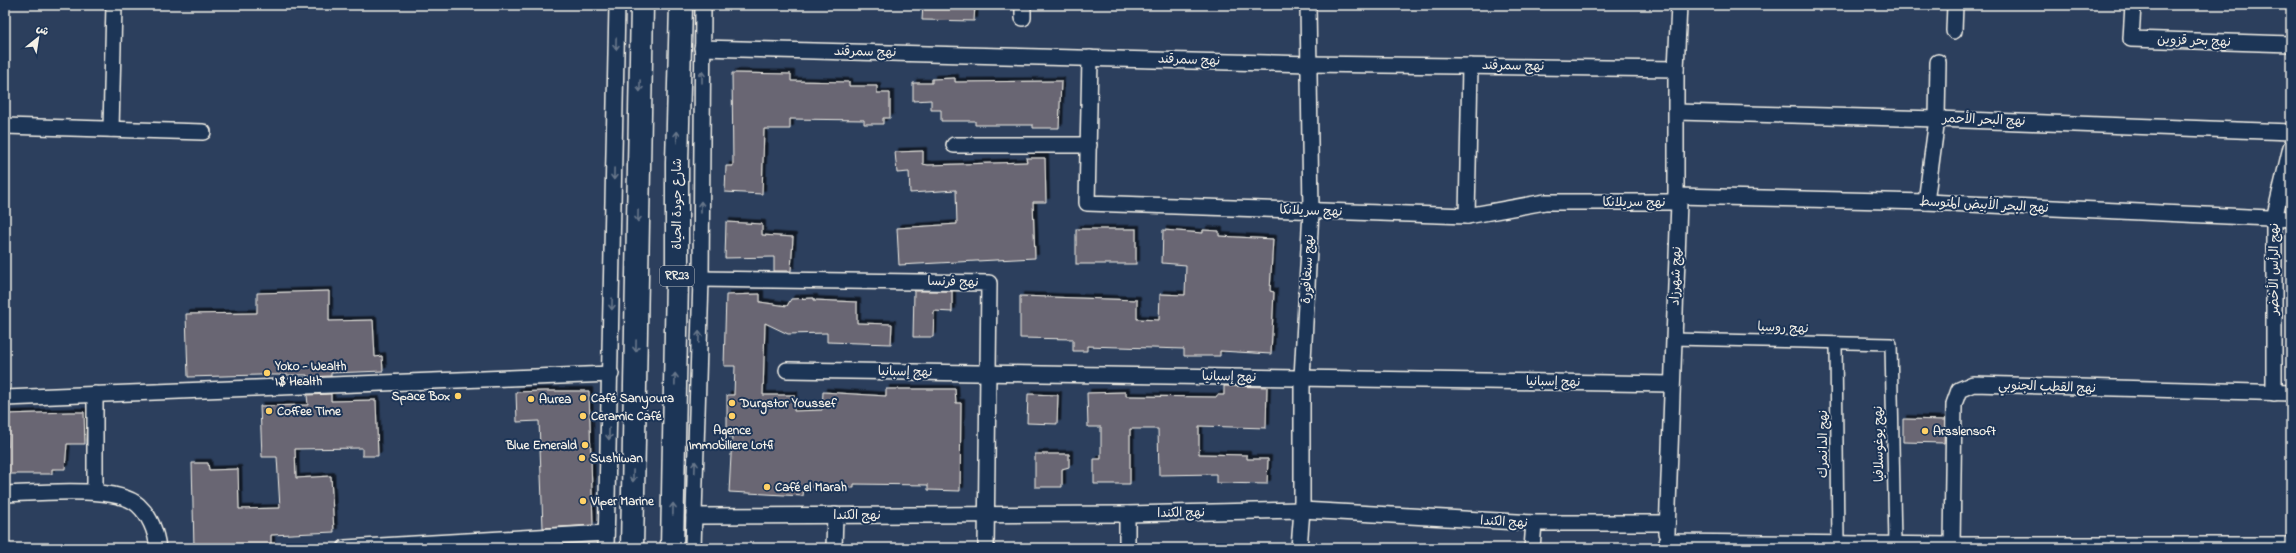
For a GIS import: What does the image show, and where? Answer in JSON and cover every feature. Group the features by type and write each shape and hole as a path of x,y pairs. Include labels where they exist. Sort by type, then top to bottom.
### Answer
{"highway":[{"path":"632,548 642,5"},
{"name":"شارع جودة الحياة","path":"672,548 677,279 676,163 681,5"}],"street":[{"path":"110,129 114,5"},
{"path":"345,548 606,541 611,374 617,5"},
{"path":"693,548 700,279 703,5"},
{"name":"نهج سنغافورة","path":"1298,548 1302,510 1302,378 1311,210 1308,5"},
{"name":"نهج شهرزاد","path":"1667,545 1671,384 1674,339 1677,199 1676,69 1679,5"},
{"path":"1954,31 1955,5"},
{"name":"نهج بحر قزوين","path":"2133,5 2131,39 2291,44"},
{"name":"نهج سمرقند","path":"702,48 1309,64 1676,69"},
{"name":"نهج سريلانكا","path":"1090,58 1087,203 1467,216 1545,202 1677,199"},
{"path":"1926,202 1937,119 1938,62"},
{"path":"1467,216 1470,66"},
{"name":"نهج البحر الأحمر","path":"1676,112 1937,119 2291,132"},
{"path":"5,126 203,132"},
{"path":"954,145 1089,145"},
{"name":"نهج الرأس الأخضر","path":"2274,394 2274,219 2291,147"},
{"name":"نهج البحر الأبيض المتوسط","path":"1677,199 1926,202 2291,219"},
{"name":"نهج فرنسا","path":"700,279 988,283 986,548"},
{"name":"نهج روسيا","path":"1674,339 1836,344 1891,344"},
{"name":"نهج الدانمرك","path":"1836,344 1838,544"},
{"name":"نهج يوغوسلافيا","path":"1891,344 1895,544"},
{"name":"نهج إسبانيا","path":"787,370 1671,384"},
{"path":"5,398 611,374"},
{"name":"نهج القطب الجنوبي","path":"1952,545 1954,404 1959,390 1973,384 2274,394 2291,393"},
{"path":"95,394 95,492"},
{"path":"5,494 95,492 119,495 137,504 154,526 158,548"},
{"name":"نهج الكندا","path":"694,516 1127,514 1302,510 1534,523 1667,523"},
{"path":"1127,514 1127,548"},
{"path":"834,548 835,516"},
{"path":"1532,548 1534,523"},
{"path":"1667,545 1806,546 1838,544 1895,544 1983,546 2147,546 2291,544"}],"building":[{"path":"923,5 975,5 974,21 922,20"},
{"path":"732,73 791,74 791,81 849,82 849,86 877,86 877,93 890,93 890,118 883,118 883,124 864,124 864,120 790,119 790,129 764,129 762,194 725,192 726,166 733,166"},
{"path":"955,78 955,82 1061,81 1059,128 1033,128 1033,125 975,125 975,121 941,121 941,110 931,110 931,100 913,101 913,83 932,83 932,79"},
{"path":"923,151 923,164 928,165 1027,162 1026,158 1045,158 1046,202 1033,202 1035,258 899,265 897,228 957,224 956,190 910,193 909,172 897,173 895,152"},
{"path":"726,222 762,224 762,235 793,237 791,271 774,271 774,257 725,258"},
{"path":"1076,229 1136,229 1136,264 1076,264"},
{"path":"1163,230 1203,233 1203,230 1219,231 1219,236 1273,239 1270,291 1274,292 1271,354 1220,351 1220,356 1184,356 1184,349 1087,346 1087,351 1073,351 1073,339 1020,338 1020,296 1137,300 1137,319 1159,320 1160,294 1185,295 1186,265 1162,263"},
{"path":"329,291 329,321 373,320 375,357 382,356 383,371 331,373 331,376 307,377 307,375 259,375 188,377 186,314 257,313 257,293"},
{"path":"914,291 952,291 952,312 934,311 933,337 913,337"},
{"path":"760,294 760,302 787,306 791,299 814,298 814,300 857,302 857,323 892,324 891,344 827,342 827,333 788,334 765,323 763,395 794,395 794,411 822,410 823,392 886,396 886,389 955,389 956,403 961,403 960,491 928,490 928,485 854,484 854,488 804,487 803,496 729,492 732,437 727,437 727,395 734,395 735,366 724,366 726,295"},
{"path":"1224,386 1267,387 1266,428 1199,426 1199,454 1247,455 1247,459 1268,459 1267,484 1216,483 1216,474 1159,475 1158,429 1130,429 1130,484 1094,484 1094,459 1101,459 1101,427 1088,427 1087,393 1126,392 1126,396 1217,397 1217,395 1224,395"},
{"path":"589,391 593,525 543,528 539,421 517,422 516,392"},
{"path":"331,394 331,401 376,400 378,456 362,456 362,448 295,449 296,478 331,476 334,532 271,535 271,547 194,548 192,463 208,463 209,470 238,469 239,509 280,508 277,457 262,457 260,406 308,405 307,395"},
{"path":"1028,394 1058,395 1057,424 1027,423"},
{"path":"84,412 85,444 67,444 65,469 52,469 52,474 5,474 5,447 8,447 7,414"},
{"name":"Arsslensoft","path":"1903,419 1945,420 1944,443 1903,442"},
{"path":"1035,454 1069,454 1069,467 1062,469 1062,487 1035,487"}],"place":[{"name":"Yoko - Wealth I$ Health","path":"267,373"},
{"name":"Space Box","path":"458,396"},
{"name":"Café Sanyoura","path":"583,398"},
{"name":"Aurea","path":"531,399"},
{"name":"Durgstor Youssef","path":"732,403"},
{"name":"Coffee Time","path":"269,411"},
{"name":"Ceramic Café","path":"583,416"},
{"name":"Agence Immobiliere Lotfi","path":"732,416"},
{"name":"Arsslensoft","path":"1925,431"},
{"name":"Blue Emerald","path":"585,445"},
{"name":"Sushiwan","path":"582,458"},
{"name":"Café el Marah","path":"767,487"},
{"name":"Viper Marine","path":"583,501"}]}
